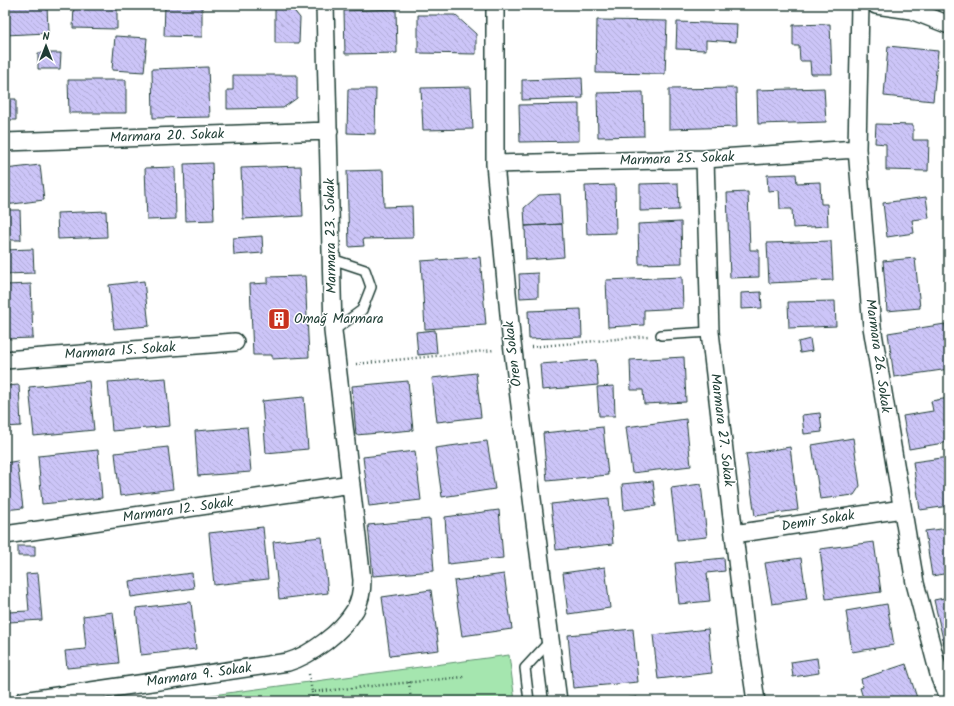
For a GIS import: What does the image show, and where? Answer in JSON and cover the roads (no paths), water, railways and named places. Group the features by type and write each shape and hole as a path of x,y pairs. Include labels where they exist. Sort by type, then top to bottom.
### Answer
{"street":[{"name":"Marmara 23. Sokak","path":"325,5 333,331 362,580 359,602 354,611 341,627"},
{"name":"Ören Sokak","path":"495,5 495,164 511,335 558,701"},
{"name":"Marmara 26. Sokak","path":"860,5 857,149 872,327 915,583 944,676 949,700"},
{"path":"876,5 911,10 949,25"},
{"name":"Marmara 20. Sokak","path":"5,142 329,131"},
{"name":"Marmara 25. Sokak","path":"495,164 705,159 857,149"},
{"name":"Marmara 27. Sokak","path":"705,159 710,332 745,628 756,701"},
{"name":"Marmara 15. Sokak","path":"5,360 234,342"},
{"name":"Marmara 12. Sokak","path":"5,535 351,484"},
{"name":"Demir Sokak","path":"734,534 902,508"},
{"name":"Marmara 9. Sokak","path":"23,701 288,662 301,658 313,651 341,627"}],"lane":[{"path":"332,259 365,270 371,287 362,310 333,331"},
{"path":"661,335 710,332"},
{"path":"528,701 525,668 550,641"}],"place":[{"name":"Omağ Marmara","path":"279,319"}]}
